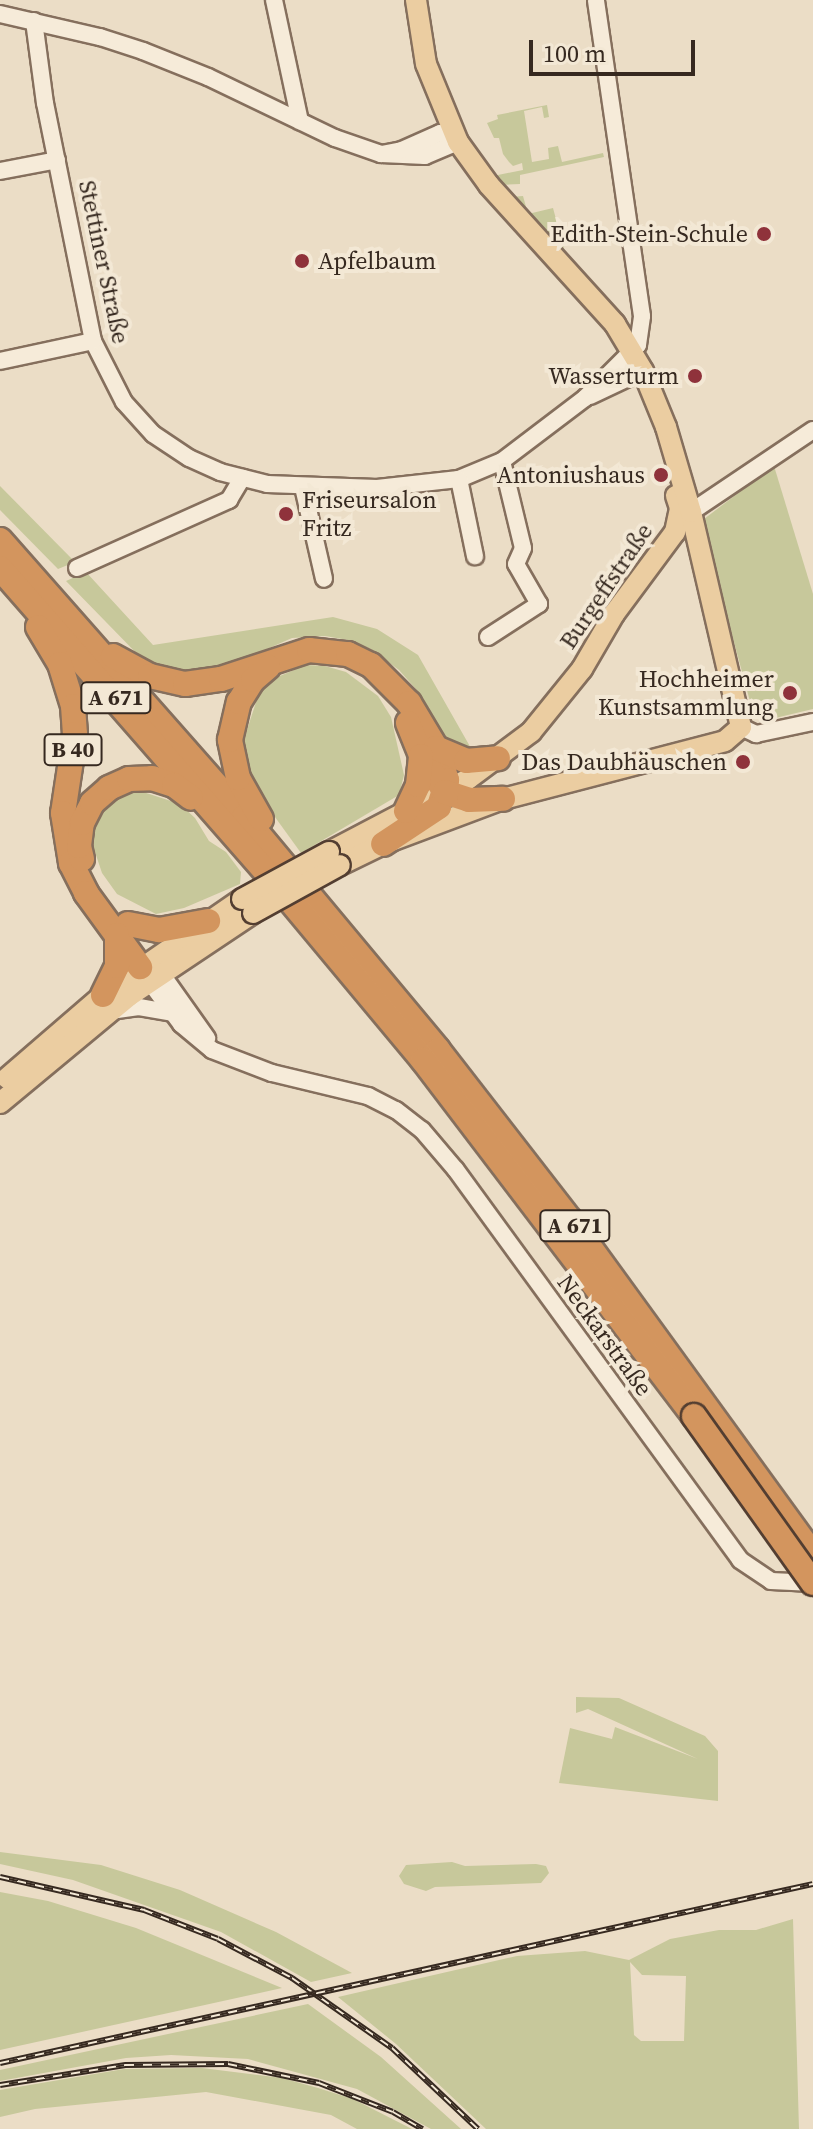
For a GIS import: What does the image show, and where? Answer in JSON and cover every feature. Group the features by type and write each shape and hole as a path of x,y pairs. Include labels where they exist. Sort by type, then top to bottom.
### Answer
{"highway":[{"name":"A 671","path":"0,540 295,876 497,1125 701,1411 813,1583"},
{"name":"A 671","path":"0,568 229,830 423,1060 813,1555"},
{"name":"B 40","path":"0,568 46,639 65,677 73,706 75,734 63,813 66,847 78,879 122,930"},
{"path":"97,647 150,676 185,684 221,679 309,650 335,651 371,665 409,703 445,792 439,807 383,844"},
{"path":"285,657 262,671 245,690 234,714 230,740 238,778 295,876"},
{"path":"428,752 466,761 498,758"},
{"path":"406,811 428,752"},
{"path":"150,970 122,930 81,856 82,823 100,795 129,779 163,781 183,791 229,830"},
{"path":"445,792 469,800 503,799"},
{"path":"122,930 159,930 208,921"},
{"path":"106,1003 117,966 122,930"}],"main road":[{"path":"150,970 248,906 334,858 383,844 503,799 725,741 741,727 686,510 633,365 604,311 448,141 425,103 409,49 405,0"},
{"path":"416,0 426,64 448,141"},
{"name":"Burgeffstraße","path":"334,858 406,811 445,792 498,758 531,732 558,700 675,532 686,510"},
{"path":"663,547 685,542 693,546 700,559"},
{"path":"0,1085 150,970 208,921 248,906"},
{"path":"0,1103 106,1003"}],"street":[{"path":"274,0 300,121"},
{"path":"596,0 642,316 641,337 633,365"},
{"path":"0,14 143,51 381,154 448,141"},
{"name":"Stettiner Straße","path":"34,21 57,160 93,341 124,402 153,434 189,458 242,478 303,487 419,486 459,479 502,461 633,365"},
{"path":"0,171 57,160"},
{"path":"0,361 93,341"},
{"path":"686,510 813,430"},
{"path":"488,637 539,604 516,564 523,548 502,461"},
{"path":"77,568 229,500 242,478"},
{"path":"459,479 475,556"},
{"path":"303,487 324,579"},
{"path":"741,727 762,733 813,722"},
{"name":"Neckarstraße","path":"150,970 172,1013 201,1042 225,1056 285,1077 368,1096 396,1110 422,1130 456,1170 740,1560 771,1581 813,1583"},
{"name":"Neckarstraße","path":"150,970 225,1056"},
{"path":"106,1003 172,1013"}],"green space":[{"path":"547,105 549,117 544,118 542,107 524,111 532,162 549,159 548,148 558,146 562,162 603,153 604,157 520,175 520,184 500,185 493,176 523,170 522,163 513,166 509,162 503,154 499,138 494,138 487,123 498,119 497,115"},
{"path":"523,196 528,214 553,208 566,256 511,197"},
{"path":"774,466 813,594 813,709 767,720 759,718 752,709 703,527 704,519"},
{"path":"0,486 75,562 58,569 0,510"},
{"path":"86,572 153,645 333,617 377,629 418,655 472,750 449,742 438,731 415,688 399,670 371,649 348,640 325,636 292,638 226,667 194,673 167,671 145,662 66,581"},
{"path":"306,665 346,672 378,696 391,717 404,775 399,795 301,853 249,781 244,739 259,693 275,678"},
{"path":"137,790 180,804 195,818 209,841 226,852 241,872 240,884 184,908 156,914 117,894 102,873 89,834 108,802"},
{"path":"576,1697 619,1698 705,1736 718,1751 718,1801 559,1783 570,1728 612,1739 615,1727 698,1759 588,1709 576,1713"},
{"path":"0,1852 101,1865 180,1890 276,1932 352,1973 311,1982 221,1932 73,1880 0,1864"},
{"path":"452,1862 465,1866 536,1864 546,1866 549,1873 541,1883 435,1887 426,1891 404,1884 399,1876 406,1865"},
{"path":"0,1892 48,1901 136,1928 282,1988 0,2050"},
{"path":"793,1919 799,2129 486,2129 396,2044 338,1997 517,1956 585,1951 629,1960 670,1939 719,1930 756,1930","holes":["630,1962 642,1975 686,1976 684,2041 641,2041 634,2035"]},
{"path":"308,2004 381,2057 461,2129 431,2129 357,2089 248,2059 171,2055 126,2058 0,2081 0,2070"},
{"path":"202,2068 282,2078 318,2088 353,2099 412,2129 357,2129 331,2115 206,2092 35,2109 0,2117 0,2090 124,2069"}],"railway":[{"path":"0,1877 144,1910 218,1939 292,1978 392,2048 478,2129"},
{"path":"0,2063 813,1884"},
{"path":"0,2085 125,2065 228,2064 319,2083 393,2112 422,2129"}],"place":[{"name":"Edith-Stein-Schule","path":"764,234"},
{"name":"Apfelbaum","path":"302,261"},
{"name":"Wasserturm","path":"695,376"},
{"name":"Antoniushaus","path":"661,475"},
{"name":"Friseursalon Fritz","path":"286,514"},
{"name":"Hochheimer Kunstsammlung","path":"790,693"},
{"name":"Das Daubhäuschen","path":"743,762"}]}
